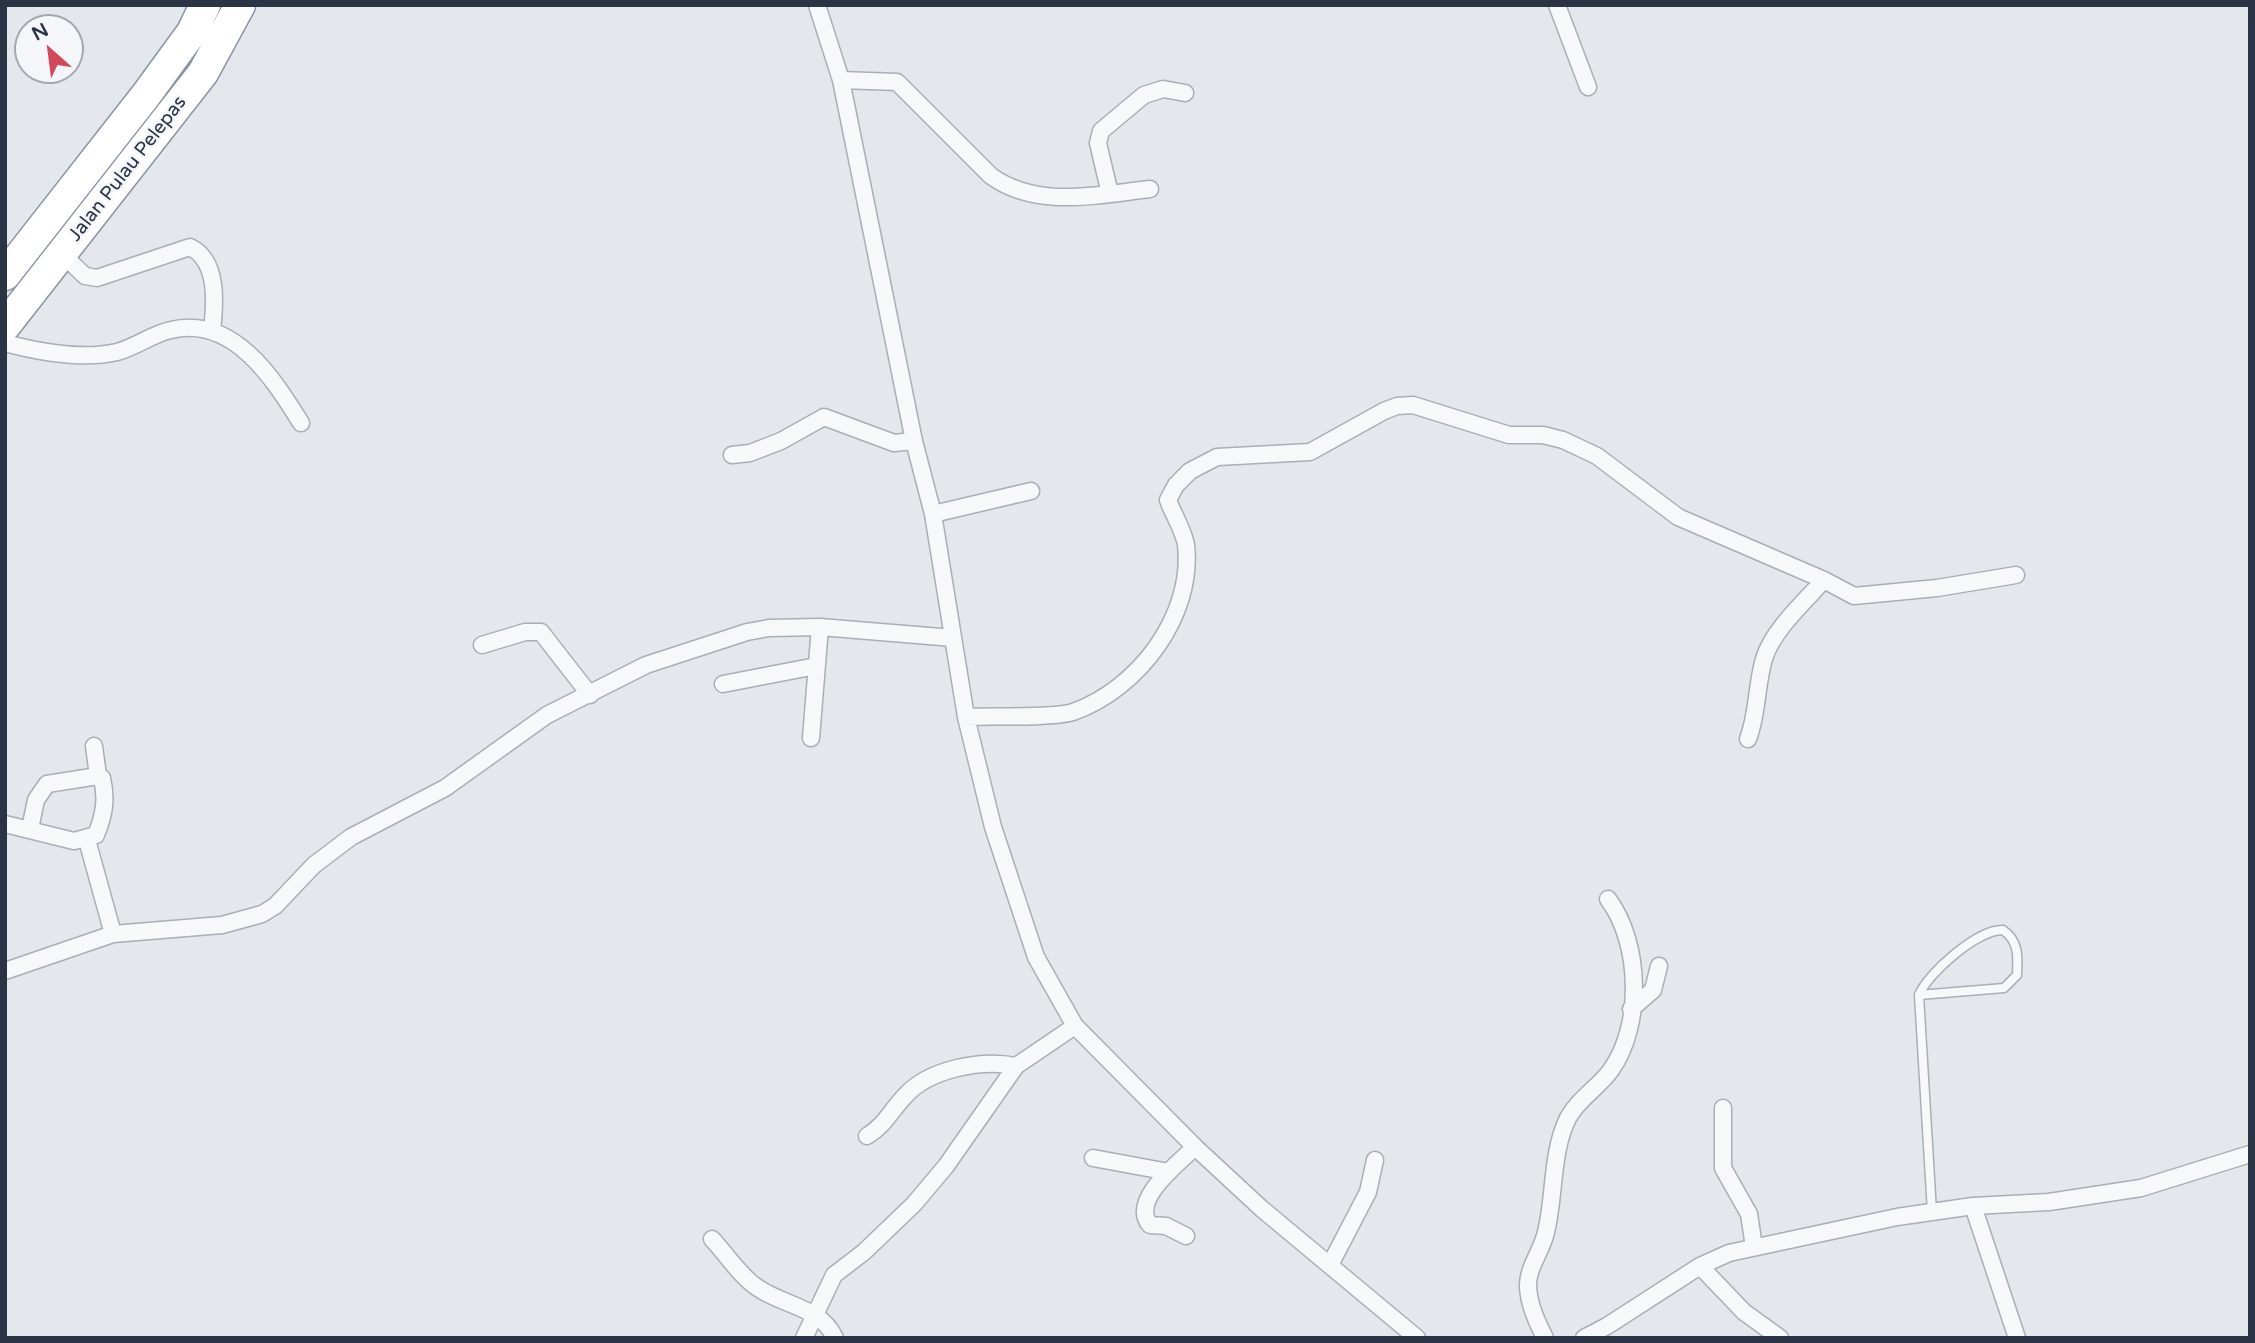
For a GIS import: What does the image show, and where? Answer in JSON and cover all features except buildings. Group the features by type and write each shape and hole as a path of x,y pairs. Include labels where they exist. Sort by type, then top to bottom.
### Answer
{"highway":[{"name":"Jalan Pulau Pelepas","path":"5,275 146,95 192,32 205,5"},
{"name":"Jalan Pulau Pelepas","path":"5,326 202,73 240,5"}],"street":[{"path":"817,5 841,80 914,441 933,514 966,717 993,827 1036,957 1075,1026 1195,1147 1262,1209 1417,1338"},
{"path":"1557,5 1588,87"},
{"path":"841,80 898,82 991,176 1008,188 1038,195 1068,197 1150,189"},
{"path":"1110,194 1098,144 1101,131 1144,95 1163,89 1185,93"},
{"path":"62,254 85,276 97,278 190,247 202,253 209,265 213,294 212,331"},
{"path":"5,344 39,351 94,354 128,349 171,330 193,327 212,331 251,355 277,385 300,423"},
{"path":"966,717 1072,713 1132,678 1158,643 1178,606 1186,574 1186,542 1168,500 1176,485 1190,471 1217,457 1310,452 1397,406 1433,409 1509,435 1543,435 1563,440 1598,456 1678,517 1824,580 1844,593 1865,597 2016,575"},
{"path":"732,455 750,453 781,441 824,416 894,443 914,441"},
{"path":"933,514 1031,491"},
{"path":"1748,739 1757,714 1765,658 1798,608 1824,580"},
{"path":"5,971 114,933 222,925 262,914 275,906 314,865 351,837 445,788 547,715 646,665 747,632 820,627 953,638"},
{"path":"811,738 820,627"},
{"path":"482,645 524,632 541,632 590,695"},
{"path":"723,684 816,666"},
{"path":"5,824 74,841 87,840 96,835 104,814 106,795 102,778 98,776 94,746"},
{"path":"30,829 36,800 47,785 98,776"},
{"path":"87,840 114,933"},
{"path":"1545,1338 1533,1313 1528,1276 1546,1234 1559,1150 1569,1118 1611,1070 1623,1051 1631,1009 1633,982 1628,942 1617,911 1608,898"},
{"path":"1631,1009 1653,990 1659,967"},
{"path":"804,1338 813,1314 834,1275 893,1225 946,1166 1016,1066 1075,1026"},
{"path":"867,1136 881,1127 912,1088 929,1078 943,1072 1001,1063 1016,1066"},
{"path":"1723,1108 1723,1168 1749,1214 1754,1247"},
{"path":"1186,1237 1166,1226 1150,1225 1146,1220 1148,1198 1169,1172 1195,1147"},
{"path":"1584,1338 1700,1266 1754,1247 1933,1212 1973,1206 2049,1202 2141,1188 2250,1154"},
{"path":"1093,1158 1169,1172"},
{"path":"1330,1265 1367,1192 1375,1160"},
{"path":"1973,1206 2017,1338"},
{"path":"712,1239 747,1280 760,1290 825,1321 835,1338"},
{"path":"1700,1266 1744,1312 1780,1338"}],"lane":[{"path":"1919,995 2004,988 2017,975 2018,955 2011,936 2003,930 1984,933 1931,974 1919,995 1933,1212"}]}
